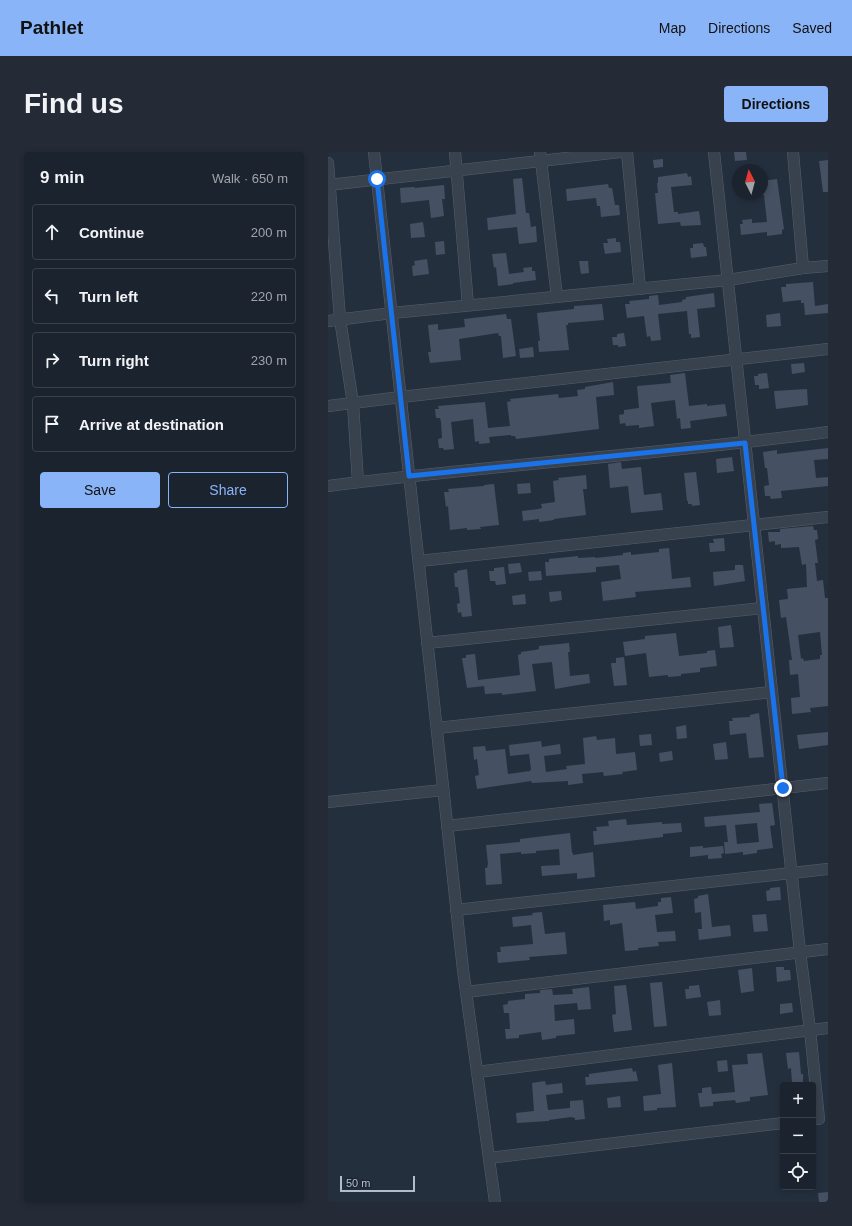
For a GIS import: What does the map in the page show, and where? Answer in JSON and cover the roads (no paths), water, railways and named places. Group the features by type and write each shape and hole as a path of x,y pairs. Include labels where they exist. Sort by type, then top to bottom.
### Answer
{"street":[{"path":"374,152 456,910 495,1202"},
{"path":"455,152 468,306"},
{"path":"329,185 457,170 540,156 620,152"},
{"path":"628,152 640,289"},
{"path":"714,152 800,952 820,1118"},
{"path":"793,152 804,268"},
{"path":"540,156 557,297"},
{"path":"328,163 340,320 354,404 358,482"},
{"path":"328,321 392,313 728,280 804,268 828,266"},
{"path":"328,406 354,404 401,396 828,349"},
{"path":"328,486 409,476 745,443 828,432"},
{"path":"419,561 828,517"},
{"path":"428,643 763,608"},
{"path":"437,728 772,692"},
{"path":"447,826 828,783"},
{"path":"328,802 443,790"},
{"path":"456,910 828,869"},
{"path":"466,992 828,949"},
{"path":"477,1072 828,1028"},
{"path":"489,1158 780,1123"}]}
